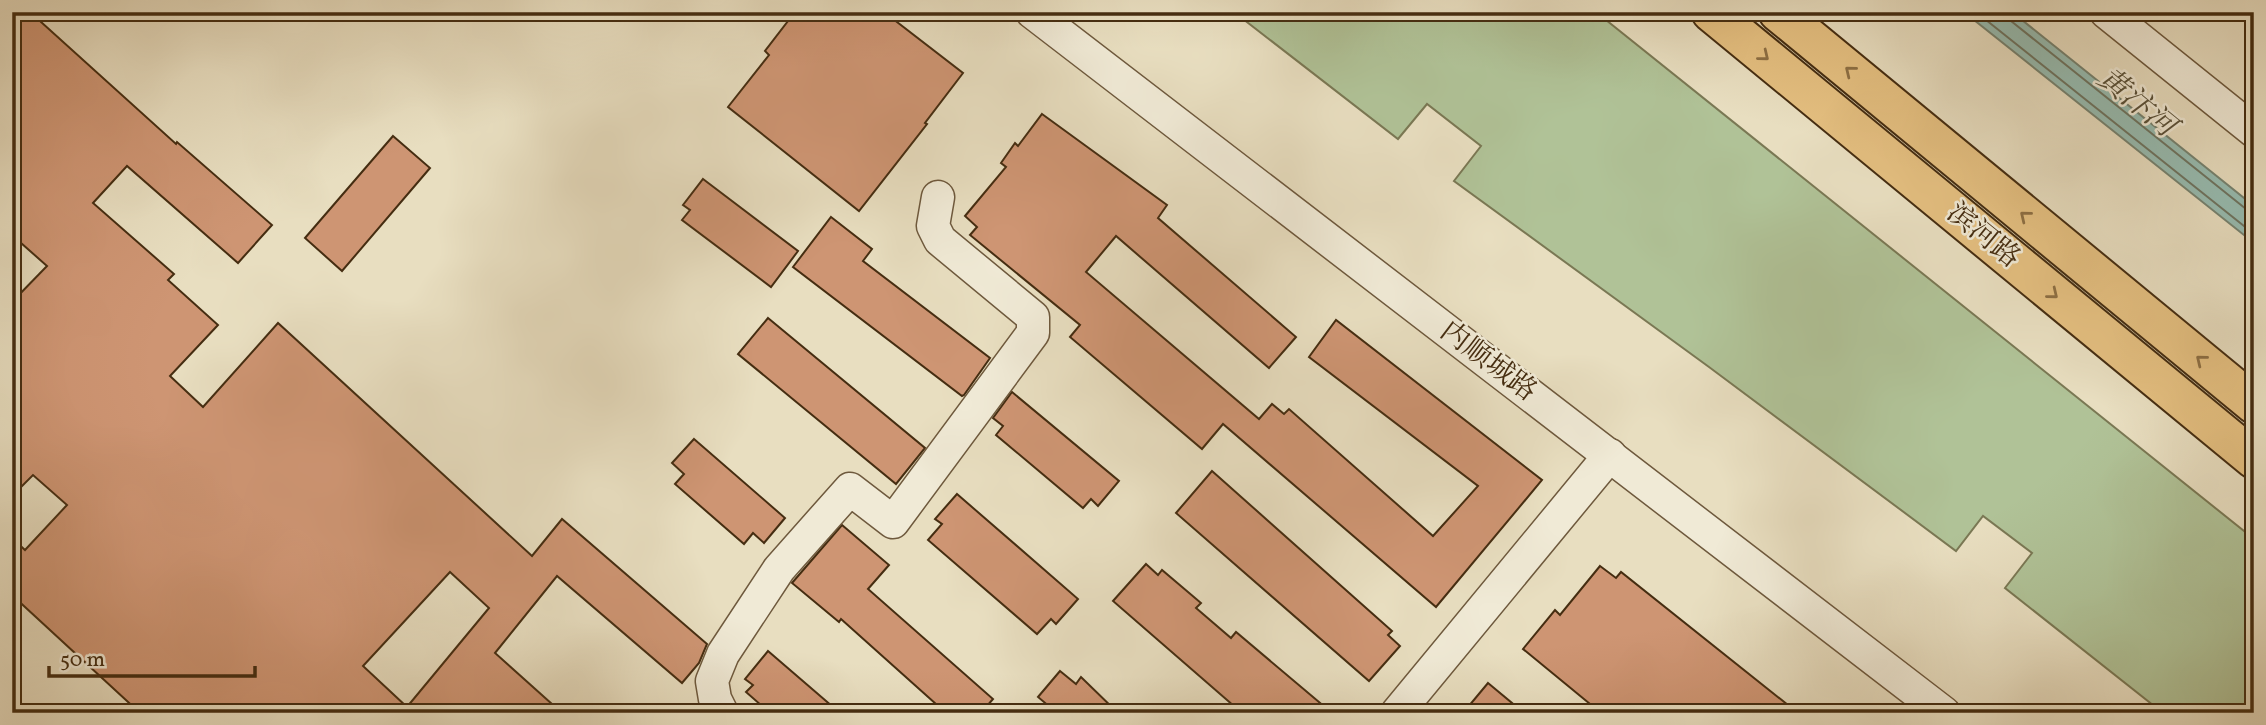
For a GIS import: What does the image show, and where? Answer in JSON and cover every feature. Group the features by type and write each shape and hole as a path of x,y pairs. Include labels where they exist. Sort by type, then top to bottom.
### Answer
{"main road":[{"name":"滨河路","path":"1711,12 2254,459"},
{"name":"滨河路","path":"1778,12 2254,404"}],"street":[{"name":"内顺城路","path":"1032,12 1944,713"},
{"path":"2106,12 2254,131"},
{"path":"722,713 715,699 712,681 723,654 779,569 850,489 892,522 1033,333 1033,317 940,240 933,226 937,197"},
{"path":"1397,713 1611,455"}],"green space":[{"path":"1234,12 1596,12 2254,539 2254,713 2163,713 2005,588 2032,553 1983,516 1956,551 1454,181 1481,146 1427,104 1398,139"}],"water":[{"path":"1964,12 2012,12 2254,206 2254,243"}],"building":[{"path":"12,12 30,12 176,144 177,142 272,225 238,263 127,166 93,203 174,274 168,280 218,325 170,376 203,407 278,323 532,556 562,519 707,644 699,663 682,683 557,576 495,653 562,713 140,713 12,595 12,538 25,550 67,505 33,475 12,496 12,302 47,266 12,235","holes":["450,572 489,608 407,707 363,666"]},
{"path":"795,12 884,12 963,73 859,211 728,107 769,55 765,51"},
{"path":"1042,114 1167,205 1158,218 1296,337 1269,368 1116,236 1086,272 1259,419 1272,404 1284,414 1289,409 1433,536 1478,486 1309,357 1336,320 1542,480 1436,607 1223,424 1202,449 1070,337 1080,325 970,235 977,227 965,216 1006,167 1001,163 1015,143 1018,146"},
{"path":"393,136 430,168 342,271 305,238"},
{"path":"703,179 798,251 771,287 682,220 690,210 683,205"},
{"path":"831,217 872,249 863,261 990,358 964,395 793,267"},
{"path":"768,318 925,448 896,484 738,354"},
{"path":"1012,392 1119,481 1098,506 1091,499 1083,508 996,435 1003,426 993,418"},
{"path":"694,439 785,518 764,543 753,533 744,544 675,484 684,474 672,463"},
{"path":"1212,471 1392,631 1388,635 1400,646 1369,681 1176,513"},
{"path":"957,494 1078,599 1056,624 1051,619 1037,634 928,540 942,524 935,519"},
{"path":"842,525 889,565 868,589 993,699 981,713 946,713 841,619 839,622 792,583"},
{"path":"1146,564 1158,575 1162,570 1201,603 1196,608 1231,638 1236,632 1332,713 1242,713 1113,601"},
{"path":"1600,566 1616,578 1621,572 1798,713 1601,713 1523,649 1555,610 1560,615"},
{"path":"768,651 840,713 770,713 746,692 753,685 745,679"},
{"path":"1060,671 1076,684 1081,677 1118,713 1057,713 1038,697"},
{"path":"1488,683 1524,713 1463,713"}],"water label":[{"name":"黄汴河","path":"2136,103"}]}
